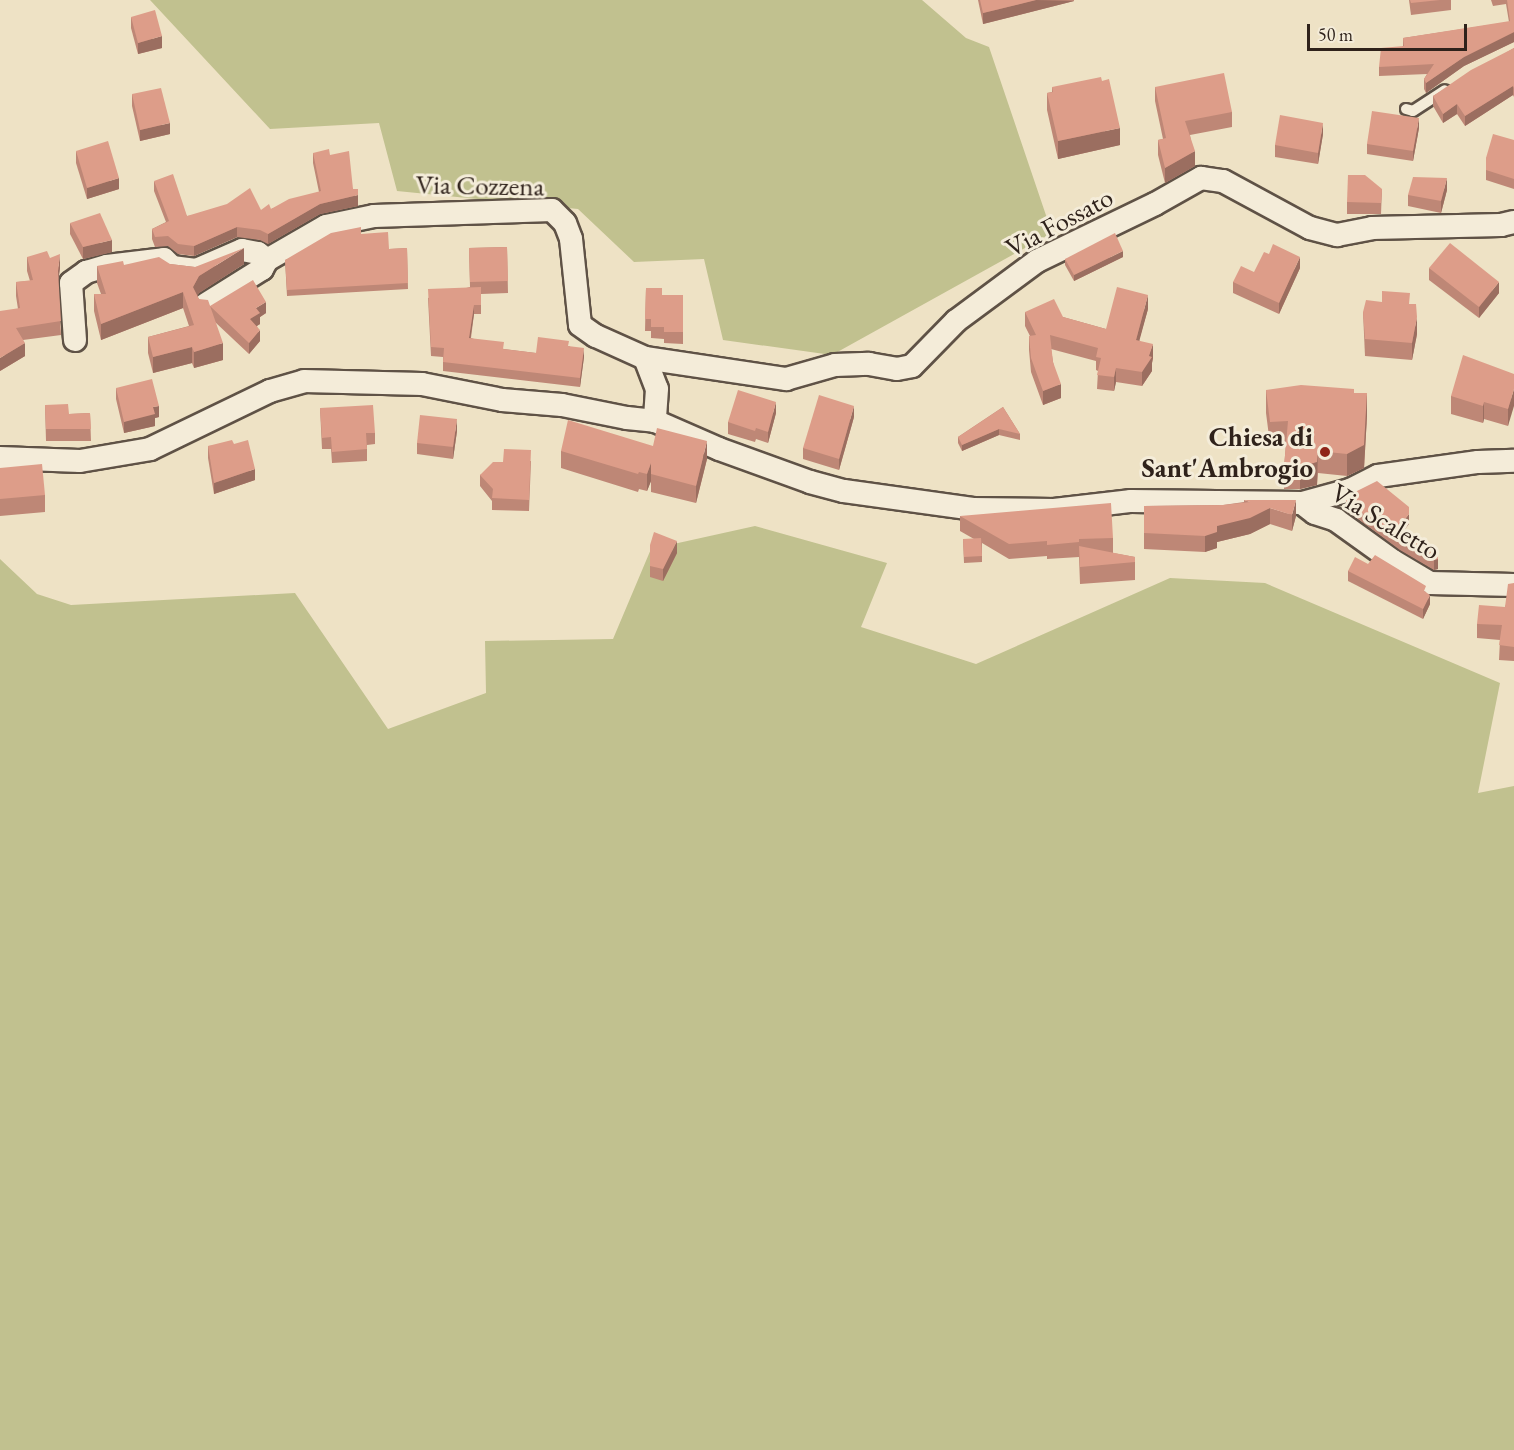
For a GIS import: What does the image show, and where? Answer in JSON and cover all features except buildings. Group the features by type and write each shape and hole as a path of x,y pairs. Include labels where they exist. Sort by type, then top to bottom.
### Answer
{"street":[{"name":"Via Fossato","path":"645,358 786,379 835,365 869,364 897,369 912,366 956,321 1036,261 1155,204 1201,178 1223,181 1310,228 1337,235 1372,228 1501,225 1514,222"},
{"name":"Via Cozzena","path":"267,260 326,226 374,216 552,210 565,223 571,239 580,325 596,336 645,358"},
{"path":"75,340 70,283 86,272 165,259 172,267 196,270 242,250 258,253 267,260 262,269 206,304"},
{"path":"645,358 657,389 655,421"},
{"path":"0,458 80,461 150,449 270,391 304,381 422,384 502,400 562,405 655,421 810,482 844,491 973,509 1054,510 1131,501 1302,503 1350,490 1378,476 1478,462 1514,461"},
{"name":"Via Scaletto","path":"1302,503 1315,513 1336,520 1393,561 1430,583 1514,585"}],"lane":[{"path":"1406,109 1413,111 1451,86"}],"green space":[{"path":"150,0 922,0 966,38 989,47 1052,233 832,355 723,340 704,259 634,262 578,209 397,191 379,123 270,129"},
{"path":"755,526 887,563 861,627 976,664 1170,578 1265,583 1500,683 1478,793 1514,786 1514,1450 0,1450 0,559 37,594 71,605 295,593 388,729 486,693 485,641 613,639 651,549"}],"place":[{"name":"Chiesa di Sant'Ambrogio","path":"1325,452"}]}
